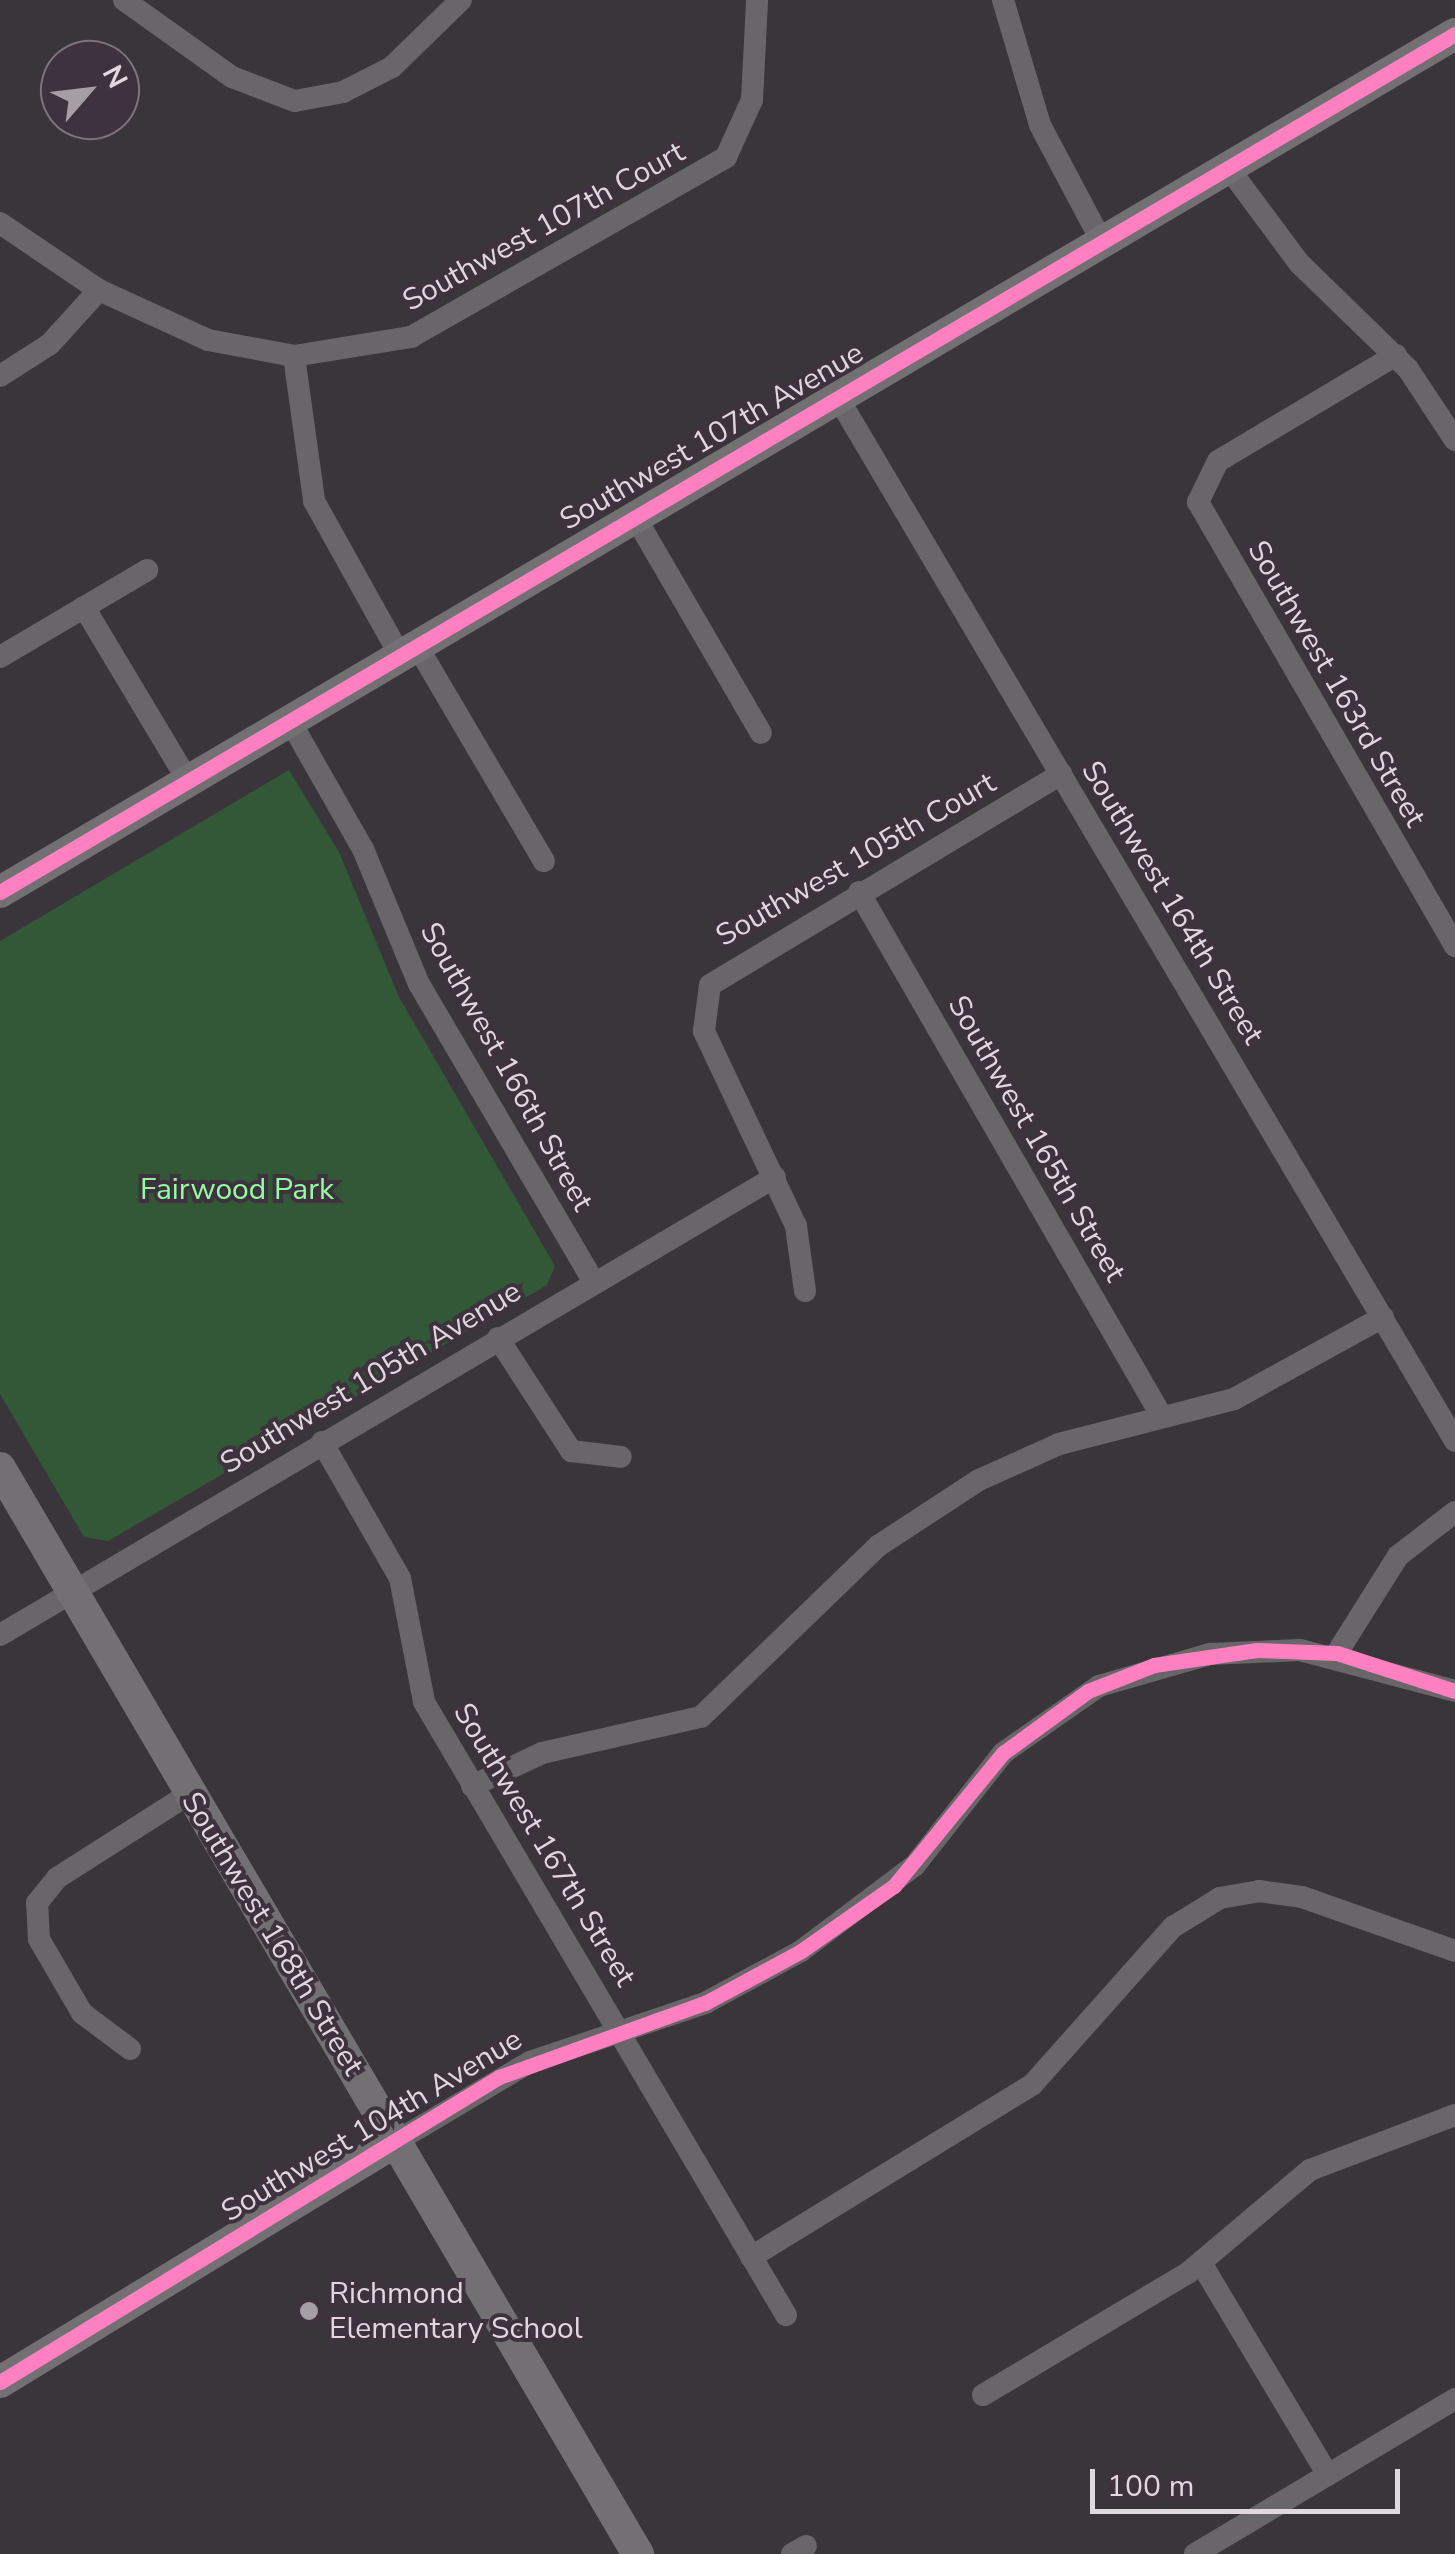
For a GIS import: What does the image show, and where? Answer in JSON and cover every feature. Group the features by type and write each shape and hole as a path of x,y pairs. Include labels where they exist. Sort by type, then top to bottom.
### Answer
{"street":[{"path":"124,0 232,77 295,100 342,92 392,67 461,0"},
{"name":"Southwest 107th Court","path":"0,223 99,290 196,336 294,356 362,350 460,315 726,157 752,100 757,0"},
{"path":"1003,0 1040,126 1101,240"},
{"name":"Southwest 107th Avenue","path":"0,892 1455,34"},
{"path":"1228,166 1299,263 1396,355 1455,440"},
{"path":"0,376 50,344 99,290"},
{"name":"Southwest 163rd Street","path":"1396,355 1218,461 1198,502 1455,946"},
{"path":"294,356 314,500 544,861"},
{"name":"Southwest 164th Street","path":"837,396 1455,1440"},
{"path":"634,515 761,733"},
{"path":"0,657 146,570"},
{"path":"84,608 188,781"},
{"name":"Southwest 166th Street","path":"289,719 363,849 413,972 594,1282"},
{"name":"Southwest 105th Court","path":"775,1177 701,1013 720,975 1061,774"},
{"name":"Southwest 165th Street","path":"859,892 1162,1417"},
{"path":"775,1177 802,1242 804,1291"},
{"name":"Southwest 105th Avenue","path":"0,1635 775,1177"},
{"path":"472,1786 542,1753 701,1717 852,1569 937,1505 1045,1449 1244,1394 1383,1317"},
{"path":"498,1338 571,1451 622,1457"},
{"name":"Southwest 167th Street","path":"322,1442 390,1554 420,1692 786,2315"},
{"name":"Southwest 168th Street","path":"0,1468 638,2554"},
{"path":"1455,1512 1398,1556 1337,1653 1455,1691"},
{"name":"Southwest 104th Avenue","path":"0,2382 530,2062 705,2003 871,1904 915,1865 1003,1752 1088,1691 1210,1654 1337,1653"},
{"path":"130,2049 82,2013 61,1980 35,1927 40,1896 189,1794"},
{"path":"751,2257 1032,2085 1163,1937 1208,1904 1275,1892 1372,1919 1455,1951"},
{"path":"983,2395 1201,2264 1310,2170 1455,2116"},
{"path":"1201,2264 1328,2475"},
{"path":"1195,2554 1455,2400"}],"green space":[{"name":"Fairwood Park","path":"289,770 339,852 399,997 555,1266 547,1285 108,1541 84,1537 0,1394 0,941"}],"cycle path":[{"path":"0,892 1455,34"},
{"path":"0,2382 499,2077 705,2003 801,1951 894,1886 1003,1753 1088,1691 1154,1665 1257,1650 1337,1653 1455,1691"}],"place":[{"name":"Richmond Elementary School","path":"309,2311"}]}
